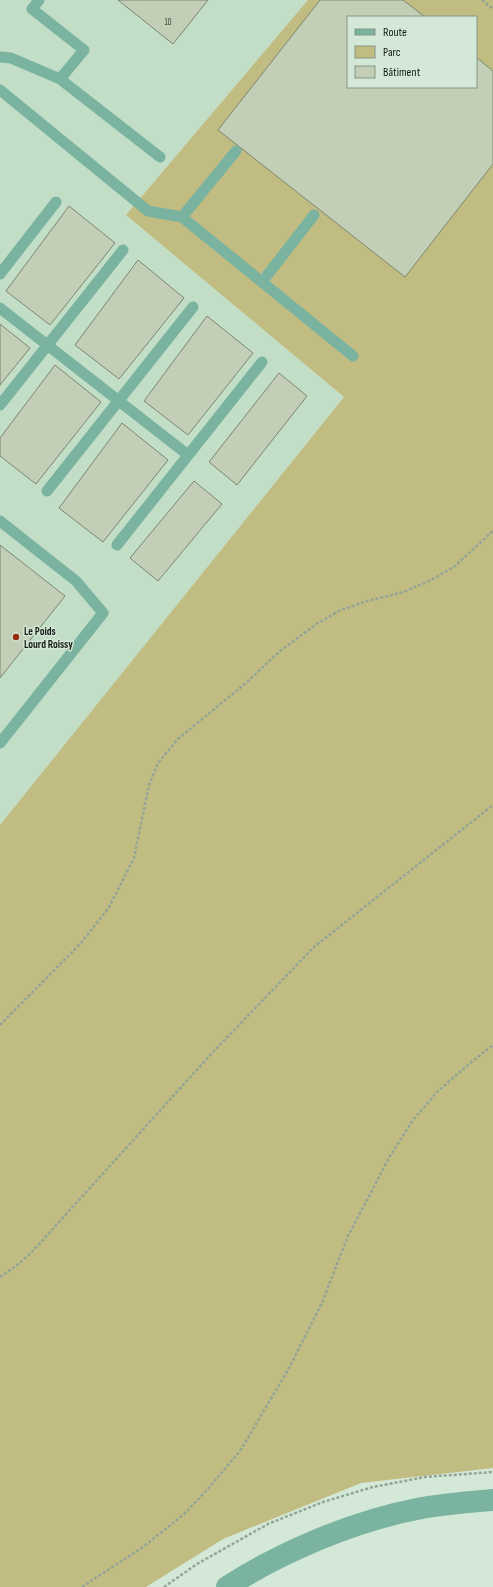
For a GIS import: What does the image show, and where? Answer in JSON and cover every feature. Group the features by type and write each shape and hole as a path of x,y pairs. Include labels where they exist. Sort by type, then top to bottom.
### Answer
{"street":[{"path":"227,1587 249,1573 292,1552 331,1535 372,1520 416,1509 448,1504 493,1500"}],"lane":[{"path":"39,0 32,9 84,50 60,79"},
{"path":"0,57 11,58 60,79 160,157"},
{"path":"0,90 148,211 182,217 353,356"},
{"path":"182,217 236,151"},
{"path":"0,274 56,202"},
{"path":"262,282 314,215"},
{"path":"0,406 123,250"},
{"path":"47,491 193,307"},
{"path":"0,308 188,455"},
{"path":"117,545 262,362"},
{"path":"0,521 76,581 103,613 0,743"}],"path":[{"path":"482,0 493,9"},
{"path":"0,1025 80,943 108,909 134,858 149,785 158,763 178,739 246,683 280,651 318,623 341,610 366,600 404,592 433,580 455,566 493,531"},
{"path":"0,1277 31,1254 213,1052 314,947 493,805"},
{"path":"82,1587 143,1547 183,1515 207,1490 240,1450 288,1370 320,1305 348,1236 390,1156 413,1120 437,1092 493,1045"}],"shaded area":[{"path":"0,0 308,0 126,215 344,397 0,825"}],"green space":[{"path":"308,0 493,0 493,1468 361,1483 223,1539 146,1587 0,1587 0,825 344,397 126,215"}],"building":[{"path":"118,0 208,0 173,44"},
{"path":"320,0 403,0 424,16 347,16 347,88 477,88 477,58 493,71 493,164 405,277 218,130"},
{"path":"69,206 115,243 50,325 6,291"},
{"path":"138,260 184,298 119,379 75,345"},
{"path":"207,316 253,353 188,435 144,401"},
{"path":"0,324 30,348 0,385"},
{"path":"55,365 101,402 36,484 0,456 0,438"},
{"path":"279,373 307,396 237,485 209,462"},
{"path":"122,423 168,460 103,542 59,508"},
{"path":"194,481 222,504 158,581 130,558"},
{"name":"Le Poids Lourd Roissy","path":"0,545 65,596 0,678"}],"place":[{"name":"Le Poids Lourd Roissy","path":"16,637"}]}
